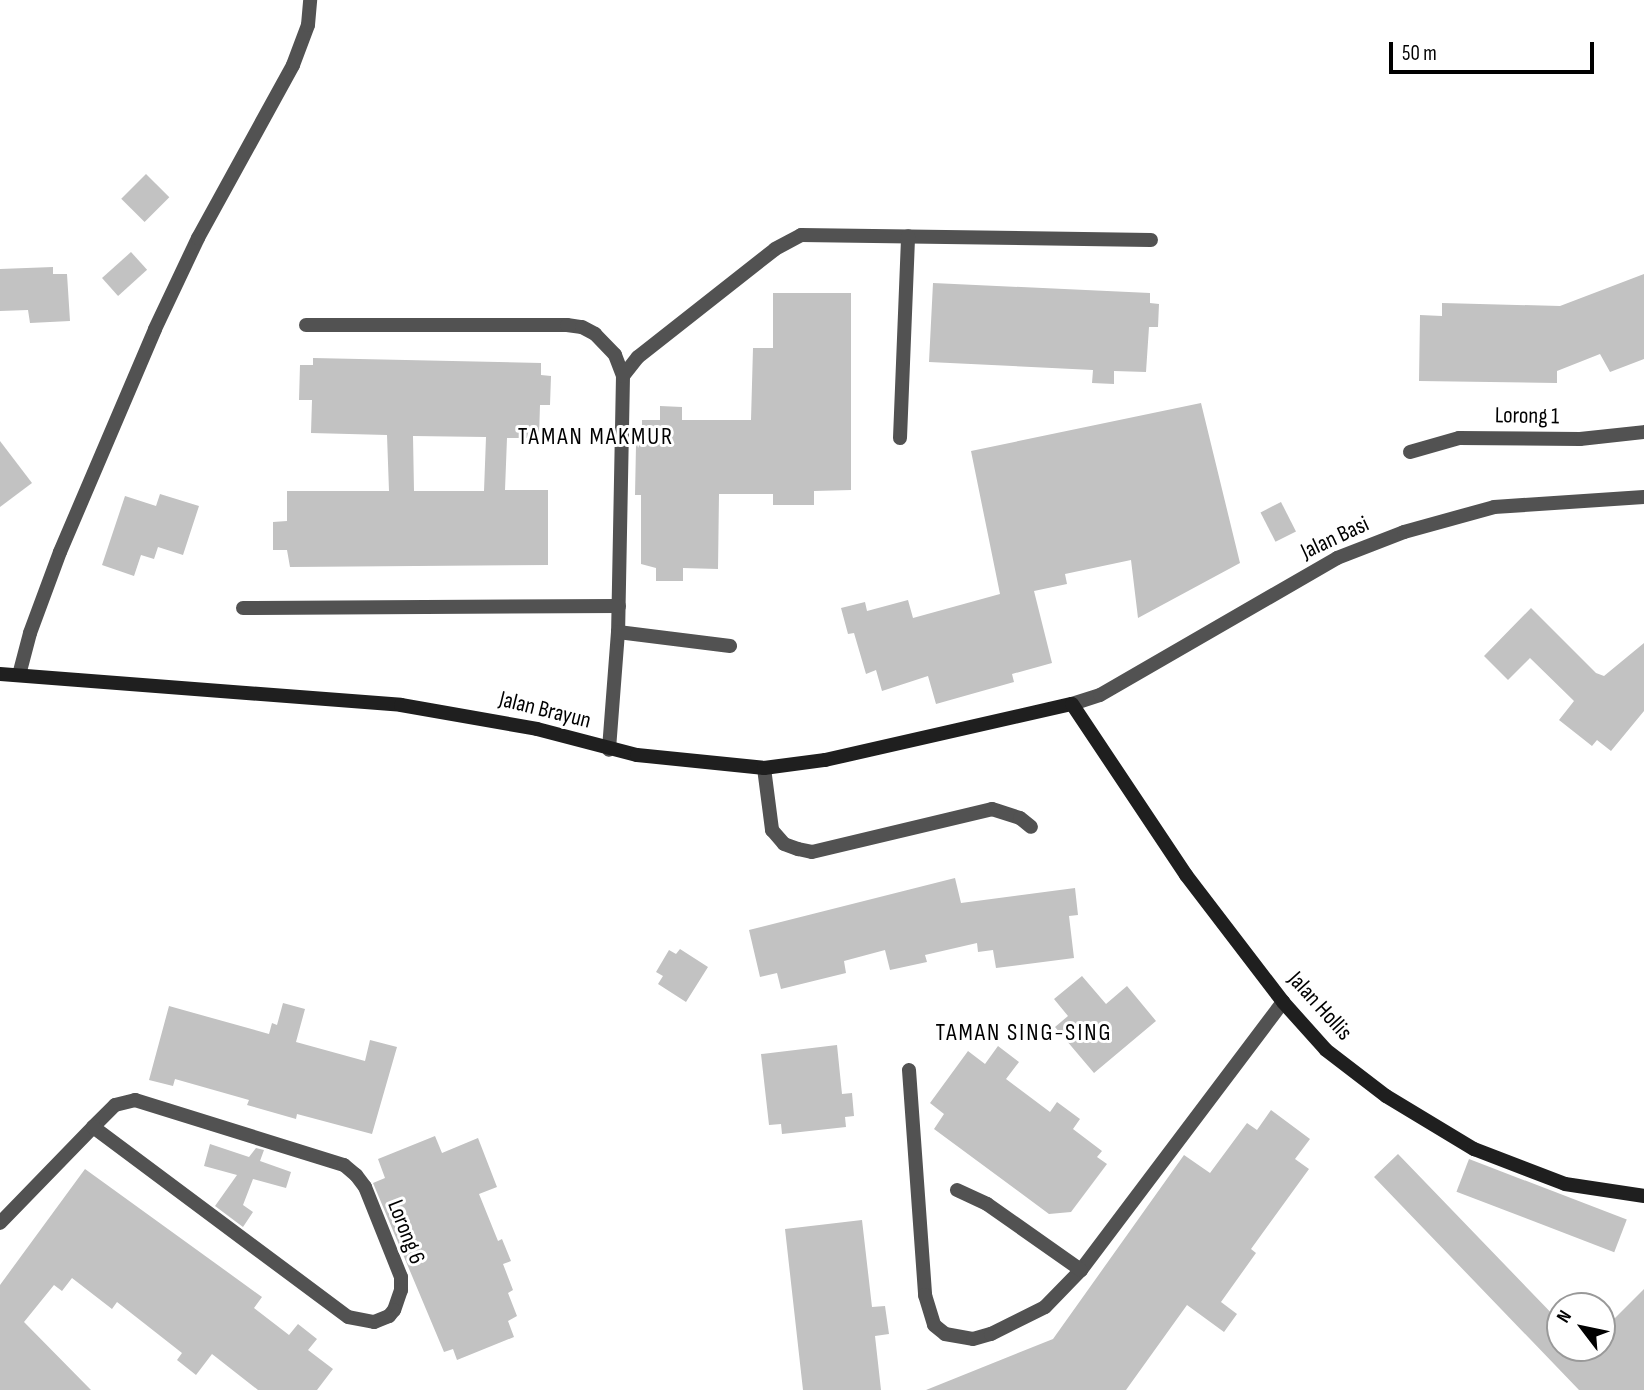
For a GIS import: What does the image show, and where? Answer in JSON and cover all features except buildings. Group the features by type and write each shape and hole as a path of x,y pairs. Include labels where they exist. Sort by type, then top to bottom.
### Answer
{"main road":[{"name":"Jalan Brayun","path":"0,674 401,705 537,729 609,750 677,761 764,768 825,760 1072,704"},
{"name":"Jalan Hollis","path":"1072,704 1186,875 1283,1002 1326,1050 1386,1096 1474,1149 1564,1184 1644,1196"}],"street":[{"path":"19,675 30,633 60,552 155,329 198,238 293,65 308,25 310,0"},
{"path":"623,376 638,357 787,240 816,234 1151,240"},
{"path":"900,438 908,236"},
{"path":"306,325 582,327 595,334 615,355 623,376 619,606 609,750"},
{"name":"Lorong 1","path":"1410,452 1459,438 1580,439 1644,432"},
{"name":"Jalan Basi","path":"1072,704 1100,695 1337,558 1404,532 1494,507 1644,497"},
{"path":"243,608 619,606"},
{"path":"618,632 730,646"},
{"path":"764,768 772,830 784,844 798,849 812,852 992,809 1020,818 1031,827"},
{"path":"909,1070 925,1295 934,1325 945,1334 973,1339 990,1334 1045,1307 1082,1270 1283,1002"},
{"name":"Lorong 6","path":"0,1223 93,1127 115,1105 135,1100 344,1165 365,1187 401,1277 401,1290 394,1310 389,1316 374,1322 348,1317 93,1127"},
{"path":"957,1189 987,1204 1082,1270"}],"district":[{"name":"TAMAN MAKMUR","path":"596,437"},
{"name":"TAMAN SING-SING","path":"1024,1033"}]}
